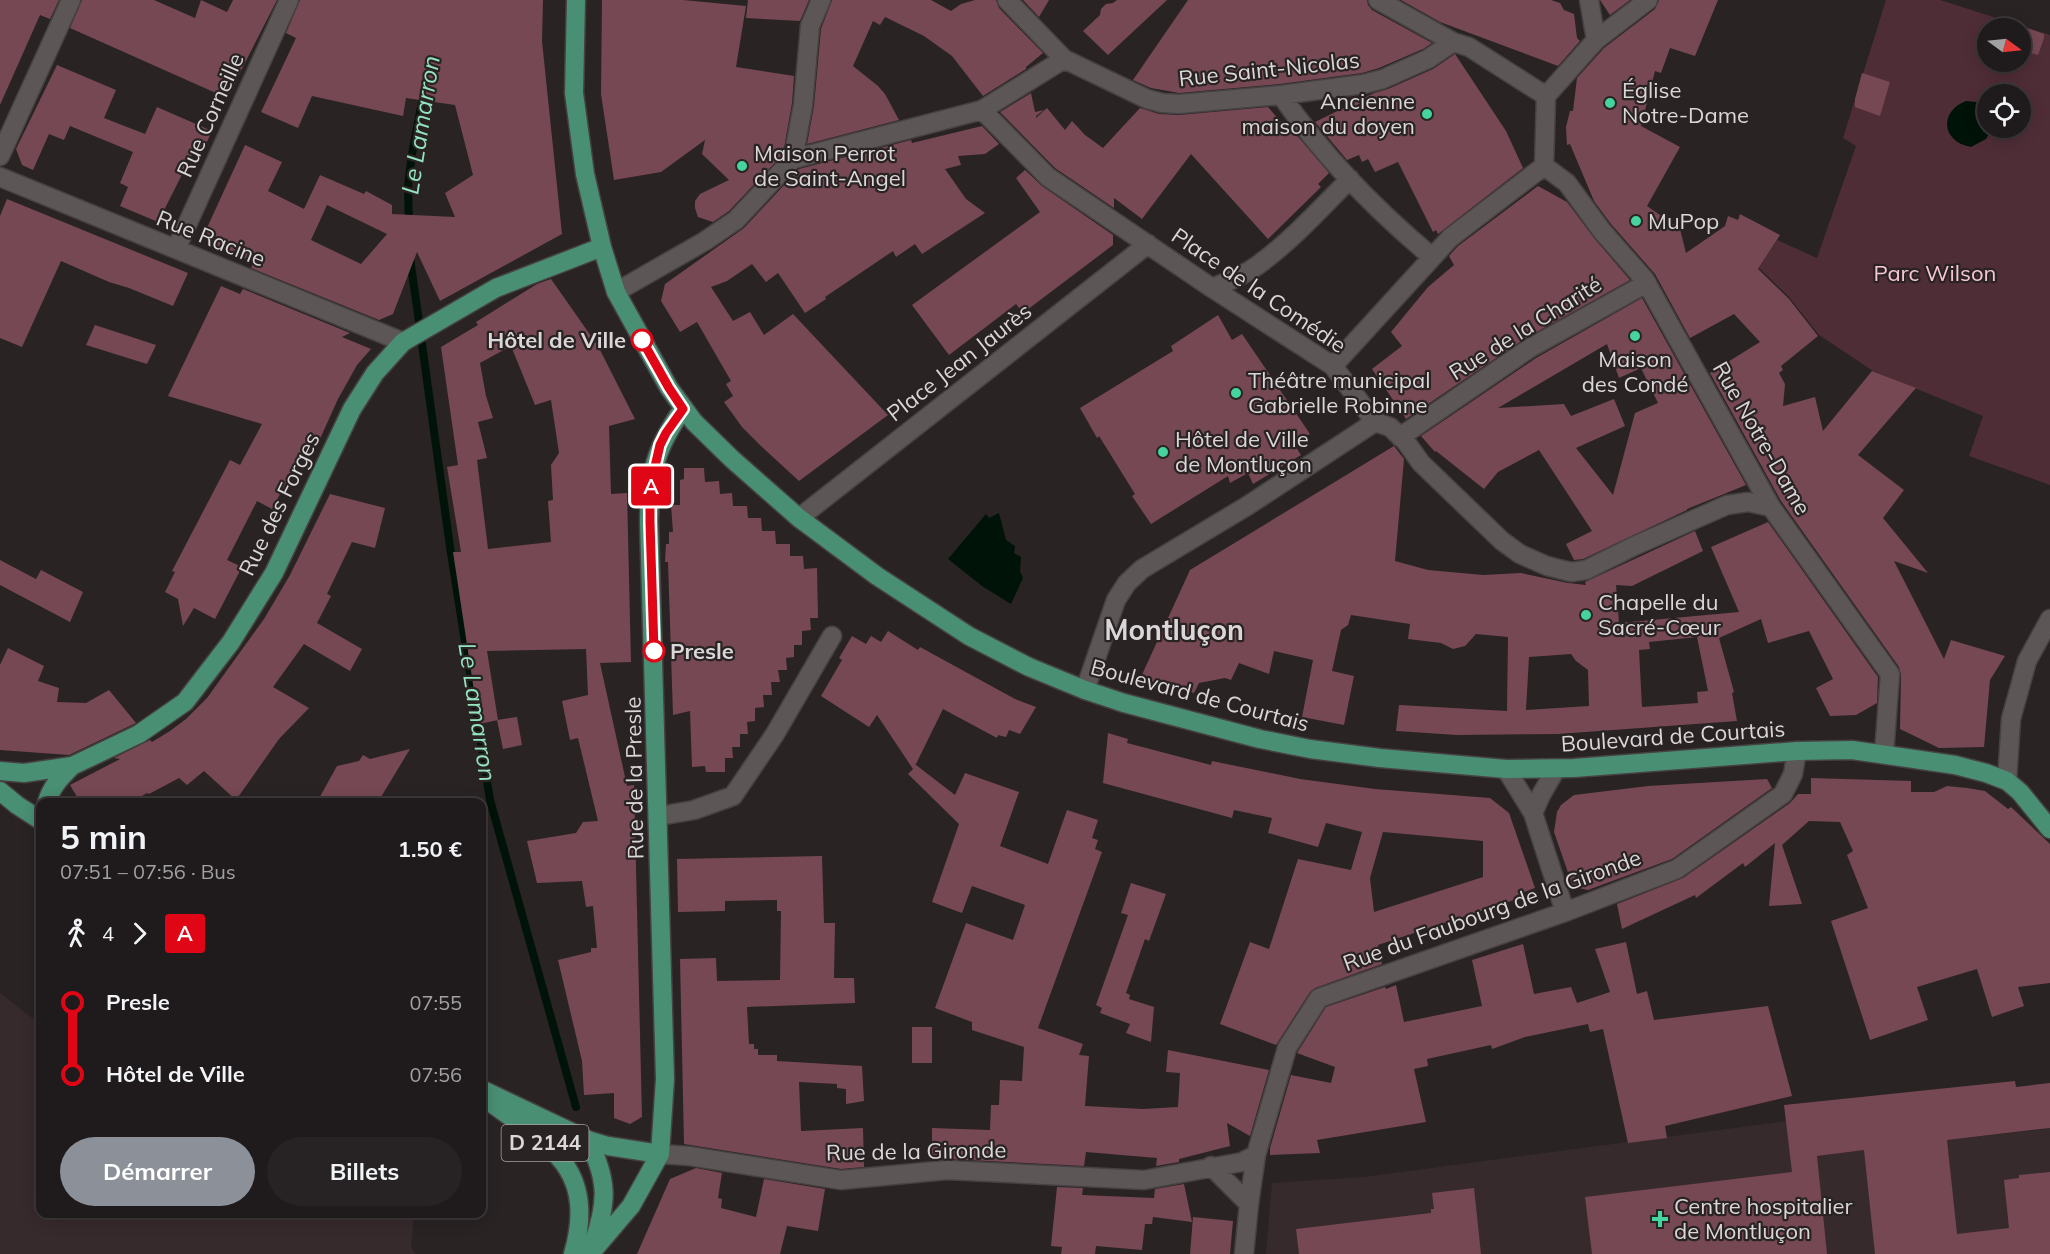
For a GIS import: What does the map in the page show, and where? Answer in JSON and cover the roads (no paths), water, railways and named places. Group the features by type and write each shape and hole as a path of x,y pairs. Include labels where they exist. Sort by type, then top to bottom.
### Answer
{"main road":[{"name":"Boulevard de Courtais","path":"576,0 574,93 585,174 602,247 616,291 669,388 694,422 799,518 867,570 952,626 1019,662 1085,690 1260,739 1310,749 1380,759 1506,769 1556,769 1797,751 1852,750 1961,767 2007,782"},
{"name":"Rue des Forges","path":"0,771 24,773 72,766 139,734 185,702 231,642 274,573 352,409 375,374 403,342 496,288 602,247"},
{"name":"Rue de la Presle","path":"660,1154 665,1079 650,488 660,445 683,409"},
{"path":"48,798 58,781 72,766"},
{"path":"2007,782 2020,792 2050,829"},
{"path":"0,791 9,803 36,818"},
{"name":"D 2144","path":"486,1091 588,1140 596,1158 605,1197 601,1224 590,1254"},
{"name":"D 2144","path":"486,1099 549,1145 574,1179 580,1210 580,1229 573,1254"},
{"name":"Rue de la Gironde","path":"588,1140 608,1146 660,1154"},
{"path":"590,1254 631,1206 660,1154"}],"street":[{"path":"0,156 71,0"},
{"name":"Rue Corneille","path":"176,249 289,0"},
{"path":"793,159 803,105 810,26 821,0"},
{"name":"Rue Saint-Nicolas","path":"1007,0 1064,59 1147,99 1162,103 1179,104 1281,95 1364,84 1383,79 1461,44"},
{"path":"1378,0 1461,44 1546,96"},
{"path":"1589,0 1596,40"},
{"path":"1333,366 1432,257 1467,223 1544,166 1546,96 1596,40 1648,0"},
{"path":"616,291 705,241 736,220 793,159 982,110 1064,59"},
{"path":"1281,95 1300,123 1350,179 1403,232 1432,257"},
{"name":"Place de la Comédie","path":"982,110 1048,177 1212,288 1333,366 1375,422"},
{"name":"Rue Notre-Dame","path":"1544,166 1567,183 1602,231 1647,283 1771,507 1890,674 1884,754"},
{"name":"Rue Racine","path":"0,177 403,342"},
{"path":"1212,288 1261,263 1350,179"},
{"name":"Place Jean Jaurès","path":"799,518 1148,244"},
{"name":"Rue de la Charité","path":"1400,437 1530,348 1647,283"},
{"path":"1085,690 1116,600 1126,583 1142,569 1240,510 1375,422 1390,428 1406,442 1421,463 1502,541 1520,554 1547,566 1571,572 1586,570 1727,505 1748,502 1771,507"},
{"path":"2007,782 2011,719 2027,661 2050,619"},
{"path":"659,816 694,810 733,796 775,734 832,636"},
{"name":"Rue du Faubourg de la Gironde","path":"1244,1254 1256,1155 1287,1048 1319,998 1564,912 1677,869 1783,794 1793,774 1797,751"},
{"path":"1506,769 1533,813 1564,912"},
{"path":"1533,813 1556,769"},
{"name":"Rue de la Gironde","path":"660,1154 689,1156 841,1180 947,1170 1143,1179 1242,1162 1256,1155"},
{"path":"1211,1166 1249,1204"}],"waterway":[{"name":"Le Lamarron","path":"409,225 408,186 424,91"},
{"name":"Le Lamarron","path":"410,258 419,322"},
{"name":"Le Lamarron","path":"422,344 450,547 490,800 576,1107"}],"place":[{"name":"Église Notre-Dame","path":"1610,103"},
{"name":"Ancienne maison du doyen","path":"1427,114"},
{"name":"Maison Perrot de Saint-Angel","path":"742,166"},
{"name":"MuPop","path":"1636,221"},
{"name":"Maison des Condé","path":"1635,336"},
{"name":"Hôtel de Ville","path":"642,340"},
{"name":"Théâtre municipal Gabrielle Robinne","path":"1236,393"},
{"name":"Hôtel de Ville de Montluçon","path":"1163,452"},
{"name":"Chapelle du Sacré-Cœur","path":"1586,615"},
{"name":"Presle","path":"654,651"},
{"name":"Centre hospitalier de Montluçon","path":"1660,1219"}],"district":[{"name":"Montluçon","path":"1174,630"}],"park label":[{"name":"Parc Wilson","path":"1935,273"}]}
